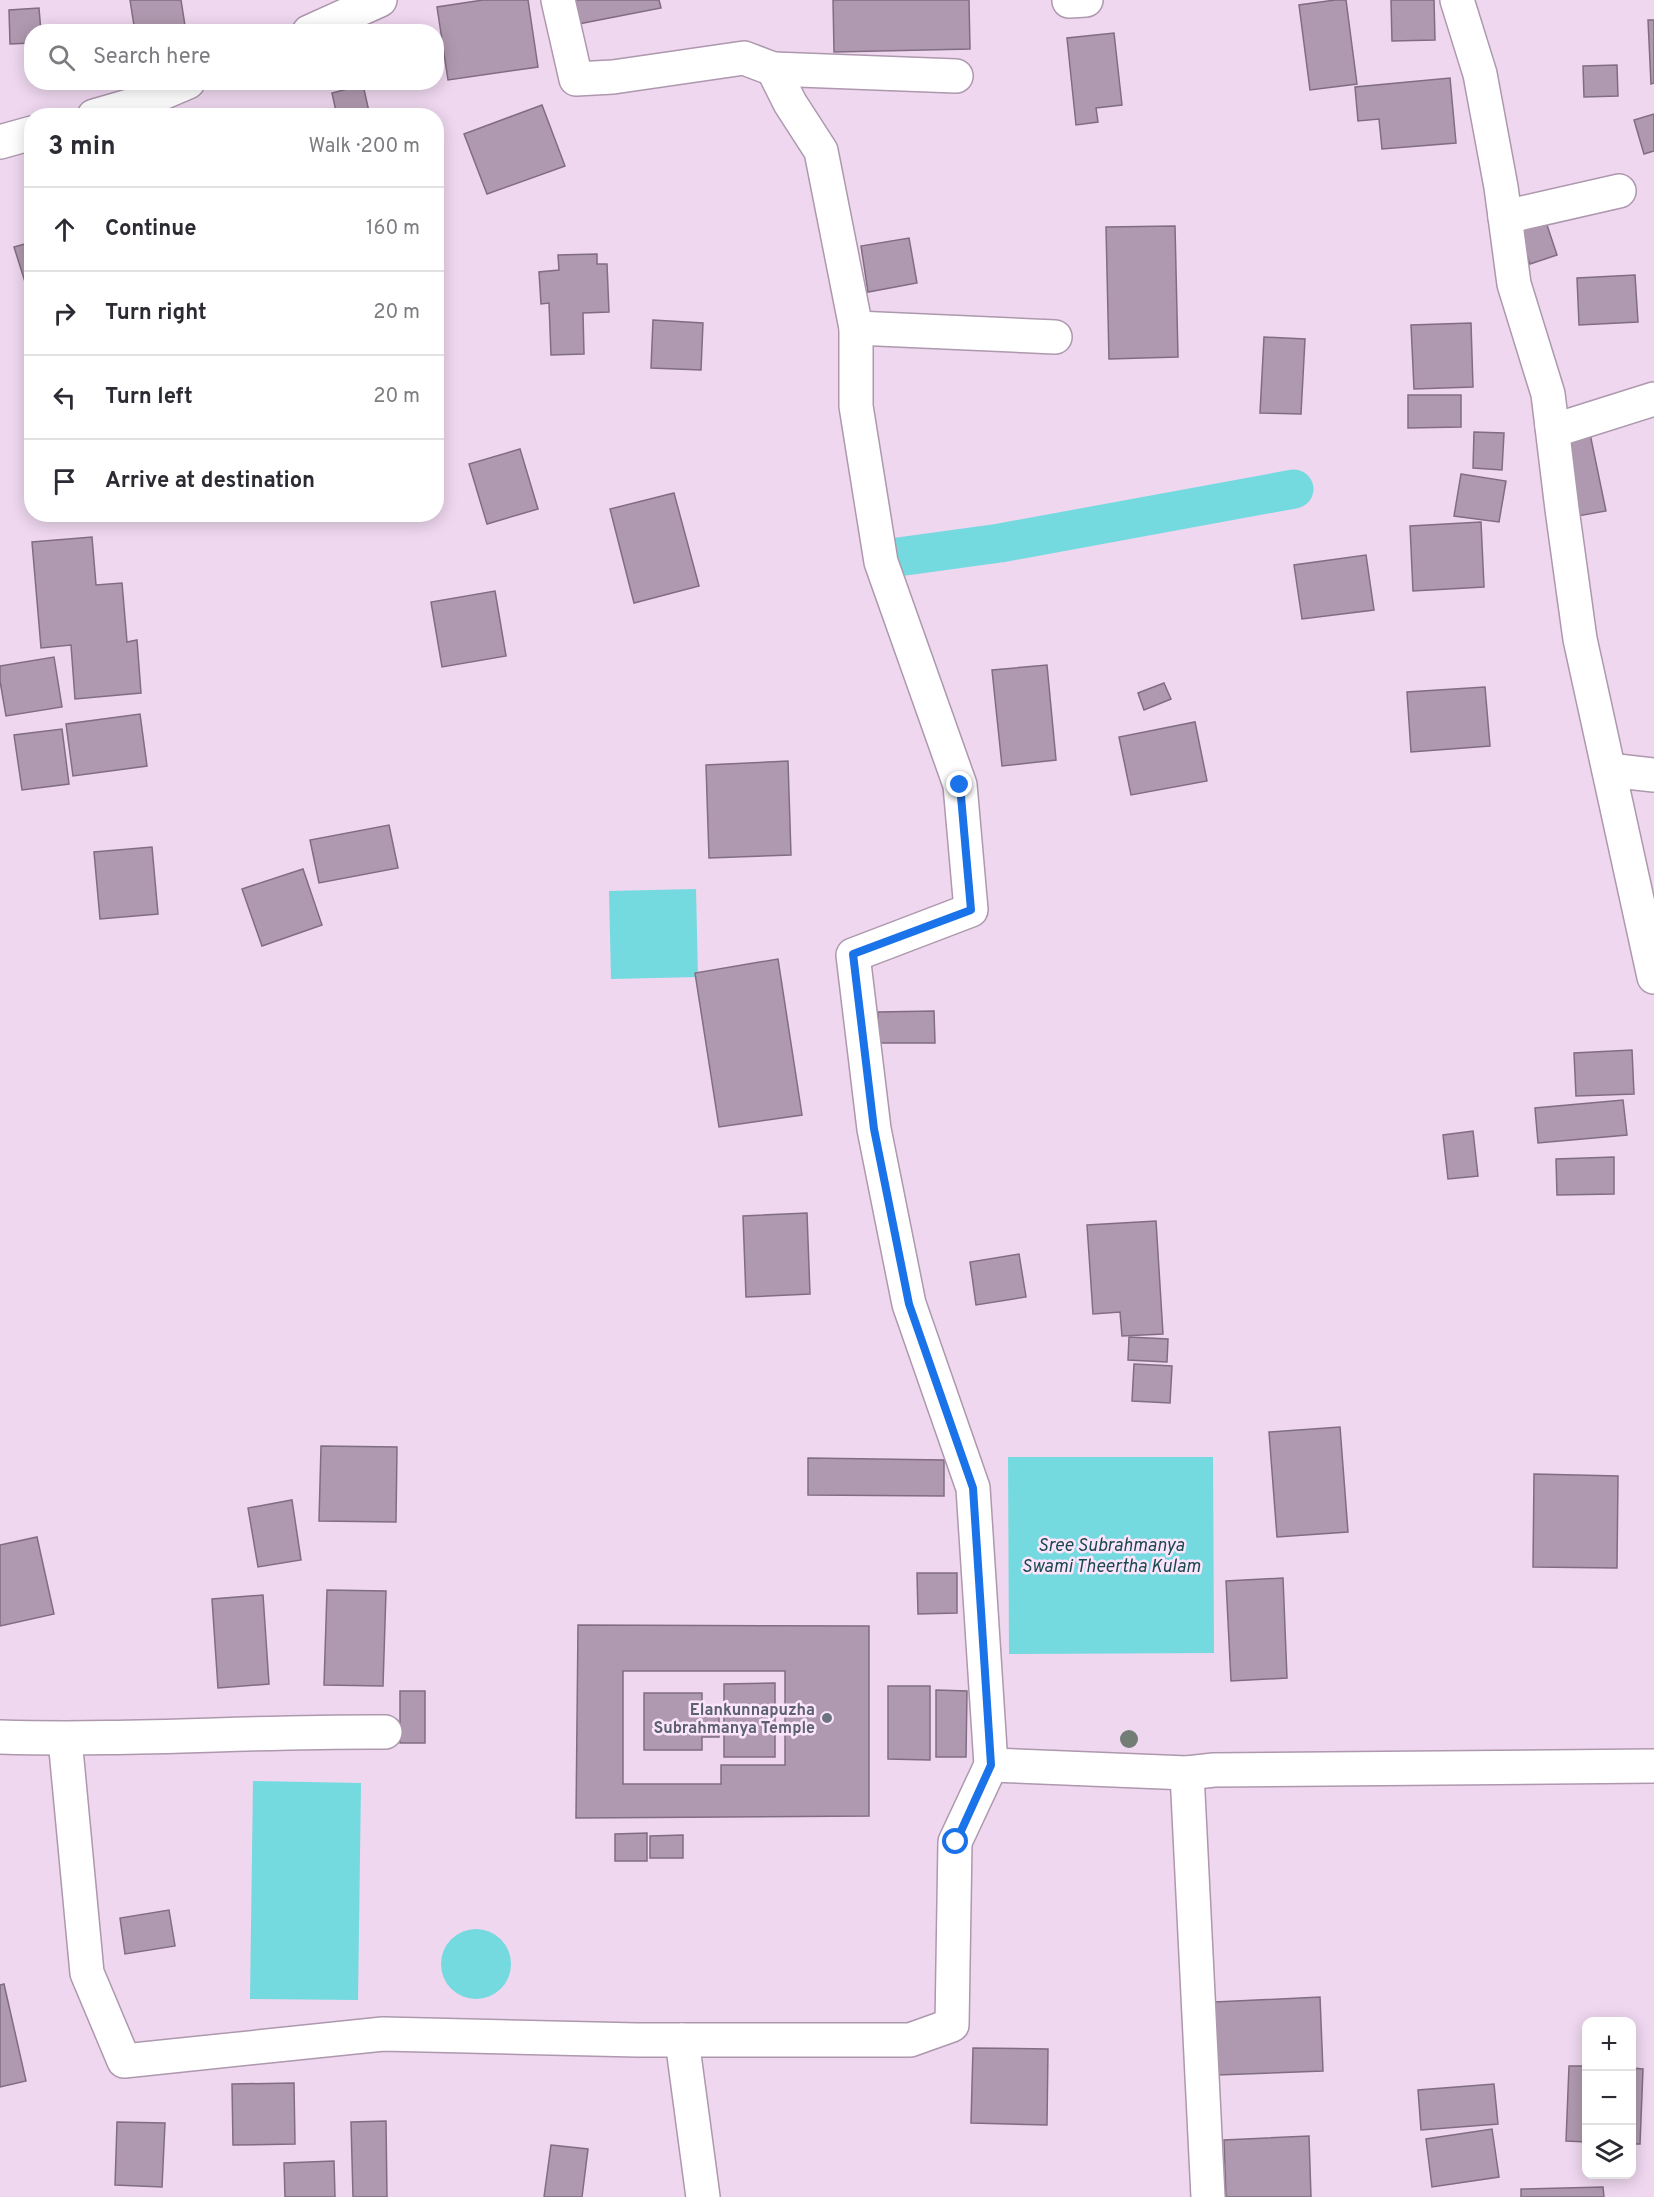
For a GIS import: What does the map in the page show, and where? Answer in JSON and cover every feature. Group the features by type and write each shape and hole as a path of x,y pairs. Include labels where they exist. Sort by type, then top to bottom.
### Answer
{"street":[{"path":"327,24 380,0"},
{"path":"558,0 576,79 613,77 744,58 773,69 956,75"},
{"path":"1457,0 1480,74 1505,217 1514,284 1548,394 1580,639 1654,977"},
{"path":"65,1739 87,1973 124,2061 383,2034 682,2040 910,2040 952,2025 956,1842 991,1765 973,1488 909,1304 874,1129 853,954 971,910 960,785 881,562 856,406 856,328 821,151 790,104 773,69"},
{"path":"144,108 174,90"},
{"path":"0,142 24,135"},
{"path":"1505,217 1619,191"},
{"path":"856,328 1055,338"},
{"path":"1552,426 1565,427 1654,399"},
{"path":"1609,770 1654,775"},
{"path":"0,1737 65,1739 311,1731 385,1732"},
{"path":"991,1765 1187,1773 1214,1770 1654,1766"},
{"path":"1187,1773 1208,2197"},
{"path":"682,2040 703,2197"}],"water":[{"path":"696,889 698,977 611,979 609,891"},
{"name":"Sree Subrahmanya Swami Theertha Kulam","path":"1008,1457 1213,1457 1214,1653 1009,1654"},
{"path":"253,1781 361,1783 358,2000 250,1999"},
{"path":"476,1929 495,1935 505,1945 511,1964 505,1983 495,1993 476,1999 457,1993 447,1983 441,1964 447,1945 457,1935"}],"building":[{"path":"130,0 181,0 185,24 134,24"},
{"path":"483,0 528,0 538,67 448,80 444,53 444,24 440,24 437,7"},
{"path":"569,0 659,0 661,8 573,25"},
{"path":"833,0 969,0 970,49 834,52"},
{"path":"1346,0 1357,84 1310,90 1299,5"},
{"path":"1391,0 1434,0 1435,40 1392,41"},
{"path":"39,8 40,24 24,24 24,43 10,44 9,10"},
{"path":"1648,20 1654,20 1654,83 1651,84"},
{"path":"1114,33 1122,105 1096,108 1098,122 1076,125 1067,38"},
{"path":"1617,65 1618,96 1584,97 1583,66"},
{"path":"1450,78 1456,143 1382,149 1379,119 1358,121 1355,87"},
{"path":"344,90 364,90 368,108 335,108 332,93"},
{"path":"542,105 565,166 487,194 464,134"},
{"path":"1654,114 1654,151 1644,154 1634,120"},
{"path":"1543,213 1557,255 1530,264 1516,222"},
{"path":"1175,226 1178,357 1109,359 1106,227"},
{"path":"909,238 917,283 868,292 861,246"},
{"path":"24,244 24,279 14,247"},
{"path":"597,254 597,264 607,264 609,312 583,313 584,354 551,355 549,303 541,304 539,272 559,270 558,255"},
{"path":"1635,275 1638,322 1579,325 1577,278"},
{"path":"653,320 703,323 701,370 651,368"},
{"path":"1471,323 1473,387 1414,389 1411,325"},
{"path":"1264,337 1305,339 1301,414 1260,413"},
{"path":"1408,395 1461,395 1461,427 1408,428"},
{"path":"1589,429 1606,511 1578,516 1560,435"},
{"path":"1474,432 1504,433 1502,470 1473,468"},
{"path":"520,449 538,509 487,524 469,464"},
{"path":"1461,474 1506,481 1499,522 1454,516"},
{"path":"674,493 699,586 634,603 610,509"},
{"path":"1481,522 1484,587 1413,591 1410,526"},
{"path":"92,537 96,585 122,583 127,642 137,640 141,693 75,699 71,645 41,648 32,542"},
{"path":"1366,555 1374,610 1302,619 1294,565"},
{"path":"495,591 506,656 442,667 431,602"},
{"path":"54,657 62,707 6,716 0,666"},
{"path":"1047,665 1056,760 1002,766 992,670"},
{"path":"1164,683 1171,699 1144,710 1138,693"},
{"path":"1485,687 1490,746 1411,752 1407,692"},
{"path":"140,714 147,766 73,776 66,724"},
{"path":"1195,722 1207,781 1131,795 1119,737"},
{"path":"62,729 69,784 22,790 14,735"},
{"path":"788,761 791,855 709,858 706,765"},
{"path":"389,825 398,868 319,883 310,840"},
{"path":"152,847 158,914 100,919 94,852"},
{"path":"303,869 322,925 262,946 242,889"},
{"path":"778,959 802,1115 719,1127 695,973"},
{"path":"934,1011 935,1043 879,1043 878,1012"},
{"path":"1632,1050 1634,1094 1576,1096 1574,1053"},
{"path":"1623,1100 1627,1135 1538,1143 1535,1108"},
{"path":"1473,1131 1478,1176 1448,1179 1443,1135"},
{"path":"1614,1157 1614,1194 1557,1195 1556,1159"},
{"path":"807,1213 810,1294 746,1297 743,1216"},
{"path":"1156,1221 1163,1334 1122,1336 1120,1312 1093,1314 1087,1225"},
{"path":"1019,1254 1026,1297 976,1305 970,1262"},
{"path":"1129,1337 1168,1339 1167,1362 1128,1360"},
{"path":"1134,1364 1172,1366 1170,1403 1132,1401"},
{"path":"1340,1427 1348,1532 1277,1537 1269,1432"},
{"path":"321,1446 397,1447 396,1522 319,1521"},
{"path":"808,1458 944,1460 944,1496 808,1495"},
{"path":"1534,1474 1618,1476 1617,1568 1533,1567"},
{"path":"292,1500 301,1560 258,1567 248,1508"},
{"path":"37,1537 54,1614 0,1626 0,1545"},
{"path":"917,1573 957,1573 957,1613 918,1614"},
{"path":"1283,1578 1287,1678 1231,1681 1226,1581"},
{"path":"327,1590 386,1591 383,1686 324,1685"},
{"path":"263,1595 269,1684 218,1688 212,1599"},
{"name":"Elankunnapuzha Subrahmanya Temple","path":"578,1625 869,1626 869,1816 576,1818","holes":["623,1671 785,1671 785,1765 721,1765 721,1784 623,1784"]},
{"name":"Elankunnapuzha Subrahmanya Temple","path":"775,1683 775,1757 724,1757 724,1684"},
{"path":"888,1686 930,1686 930,1760 888,1759"},
{"path":"936,1690 967,1691 966,1757 936,1757"},
{"path":"400,1691 425,1691 425,1743 400,1743"},
{"name":"Elankunnapuzha Subrahmanya Temple","path":"644,1693 702,1693 702,1707 719,1707 719,1737 702,1737 702,1750 644,1750"},
{"path":"647,1833 647,1861 615,1861 615,1834"},
{"path":"683,1835 683,1858 650,1858 650,1836"},
{"path":"169,1910 175,1946 125,1954 120,1918"},
{"path":"4,1984 26,2081 0,2087 0,1985"},
{"path":"1320,1997 1323,2071 1217,2075 1215,2002"},
{"path":"973,2048 1048,2049 1047,2125 971,2123"},
{"path":"1569,2066 1582,2066 1582,2142 1566,2141"},
{"path":"1636,2068 1643,2069 1640,2144 1636,2144"},
{"path":"294,2083 295,2144 233,2145 232,2084"},
{"path":"1494,2084 1498,2124 1421,2130 1418,2090"},
{"path":"386,2121 387,2197 353,2197 351,2122"},
{"path":"117,2122 165,2123 162,2187 115,2185"},
{"path":"1492,2129 1499,2177 1432,2187 1426,2139"},
{"path":"1309,2136 1311,2197 1226,2197 1224,2140"},
{"path":"551,2145 588,2149 582,2197 544,2197"},
{"path":"334,2161 335,2197 285,2197 284,2163"},
{"path":"1603,2187 1604,2197 1521,2197 1521,2189"}],"waterway":[{"path":"898,557 1000,543 1294,489"}],"place":[{"name":"Elankunnapuzha Subrahmanya Temple","path":"827,1718"}],"route":[{"path":"956,1842 991,1765 973,1488 909,1304 874,1129 853,954 971,910 960,785"}]}
